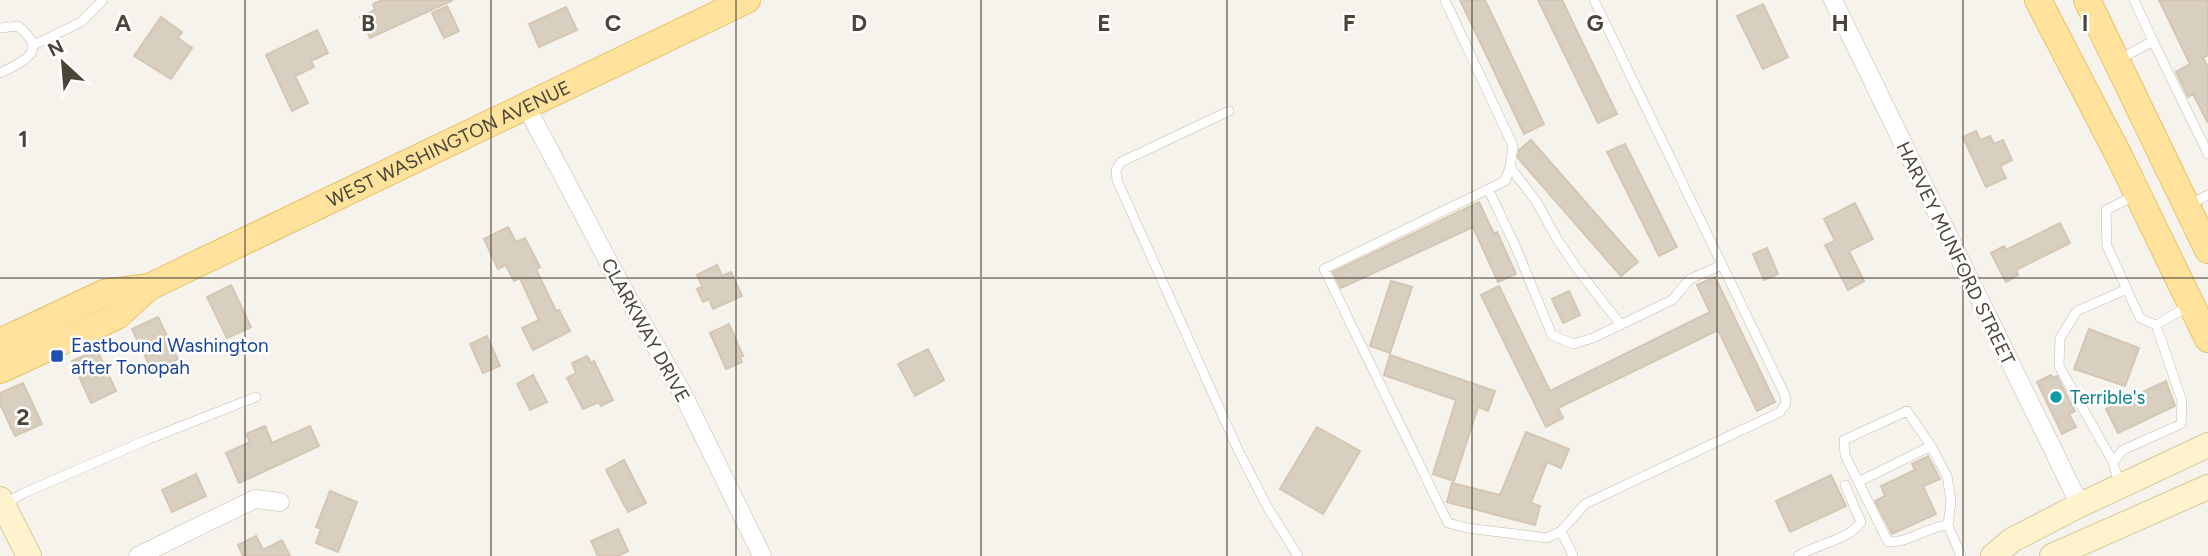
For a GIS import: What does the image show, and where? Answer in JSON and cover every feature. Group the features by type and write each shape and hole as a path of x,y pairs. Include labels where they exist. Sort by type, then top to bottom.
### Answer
{"main road":[{"name":"WEST WASHINGTON AVENUE","path":"0,342 104,293 149,286 747,0"},
{"path":"2038,0 2208,339"},
{"path":"2087,0 2117,61 2197,201 2208,250"},
{"name":"WEST WASHINGTON AVENUE","path":"0,370 117,316 149,286"},
{"path":"1993,556 2012,540 2208,445"},
{"path":"2060,554 2208,487"},
{"path":"1,501 29,556"}],"street":[{"name":"HARVEY MUNFORD STREET","path":"1833,0 2080,505"},
{"name":"CLARKWAY DRIVE","path":"526,106 623,289 683,394 762,556"},
{"path":"138,556 255,499 280,502"}],"lane":[{"path":"34,46 81,22 103,0"},
{"path":"1445,0 1513,146 1510,167 1504,181 1324,269 1448,523 1547,538 1561,531 1585,504 1780,412 1786,403 1785,394 1594,0"},
{"path":"2133,0 2208,154"},
{"path":"0,27 18,26 30,36 34,46 32,54 23,62 0,73"},
{"path":"2117,61 2154,41"},
{"path":"1229,111 1121,162 1116,170 1117,180 1239,452 1268,508 1298,556"},
{"path":"1510,167 1536,201 1578,270 1621,325"},
{"path":"1488,189 1514,243 1552,335 1573,344 1621,325 1672,300 1690,279 1722,265"},
{"path":"2113,462 2123,450 2181,424 2182,401 2156,325 2140,318 2107,246 2106,210 2138,195"},
{"path":"2120,486 2113,462 2059,366 2060,338 2077,311 2127,289"},
{"path":"2156,325 2191,304"},
{"path":"1,501 256,397"},
{"path":"1948,524 1934,526 1897,542 1888,542 1845,456 1844,440 1907,411 1931,446 1947,477 1951,500 1948,524 1961,556"},
{"path":"1858,482 1931,446"},
{"path":"1798,556 1854,531 1861,522 1845,485"},
{"path":"1561,531 1573,556"}],"building":[{"path":"382,0 453,0 370,38 360,17 375,10 373,4"},
{"path":"1460,0 1485,0 1544,124 1524,134"},
{"path":"1538,0 1562,0 1617,114 1598,123"},
{"path":"2159,0 2208,0 2208,55 2203,58 2208,67 2208,123 2193,94 2188,97 2176,72 2190,64"},
{"path":"1763,4 1788,57 1763,69 1737,16"},
{"path":"447,6 459,31 444,38 432,13"},
{"path":"566,7 577,30 539,47 529,24"},
{"path":"161,17 182,32 178,38 192,48 171,79 134,56"},
{"path":"317,30 328,53 311,61 314,67 295,76 308,103 292,111 266,55"},
{"path":"1976,131 1980,140 1990,136 1994,144 2003,140 2012,160 2000,166 2006,178 1986,187 1963,137"},
{"path":"1531,140 1638,262 1621,276 1518,158 1519,150"},
{"path":"1625,144 1677,247 1659,256 1607,152"},
{"path":"1479,202 1494,234 1497,232 1516,274 1498,282 1473,227 1341,288 1333,272"},
{"path":"1855,203 1873,239 1849,251 1864,281 1848,290 1825,245 1835,241 1824,219"},
{"path":"2060,223 2070,243 2016,270 2018,275 2006,282 1991,253 2004,246 2006,250"},
{"path":"508,227 516,242 525,238 540,267 536,269 556,311 559,310 570,331 533,350 522,328 539,320 520,278 514,281 506,265 498,269 484,239"},
{"path":"1767,248 1778,274 1764,280 1753,254"},
{"path":"717,265 722,276 731,272 742,296 713,309 709,299 703,302 697,289 702,286 697,275"},
{"path":"1715,277 1775,402 1757,411 1718,330 1558,408 1563,418 1546,427 1481,295 1499,286 1550,391 1710,312 1697,285"},
{"path":"1391,281 1412,287 1390,353 1370,346"},
{"path":"231,285 251,327 227,338 207,297"},
{"path":"1569,291 1580,315 1563,323 1552,299"},
{"path":"158,317 178,359 152,371 132,329"},
{"path":"729,324 743,356 740,357 742,362 726,369 710,333"},
{"name":"Terrible's","path":"2089,329 2139,348 2125,386 2074,369"},
{"path":"487,336 500,366 483,373 470,344"},
{"path":"928,349 944,380 915,396 898,364"},
{"path":"97,350 116,391 91,403 72,361"},
{"path":"1390,355 1495,391 1488,411 1478,407 1454,481 1433,474 1456,400 1384,375"},
{"path":"587,356 591,363 594,361 613,400 601,406 599,402 583,409 567,378 576,373 572,363"},
{"path":"533,375 547,402 530,410 517,384"},
{"name":"Terrible's","path":"2051,375 2053,378 2057,376 2075,411 2069,414 2076,427 2062,434 2037,382"},
{"path":"2166,381 2175,406 2118,433 2106,409"},
{"path":"23,383 42,424 15,436 0,404 0,393"},
{"path":"265,426 272,443 310,426 319,446 239,483 226,453 250,442 246,434"},
{"path":"1317,427 1360,451 1323,514 1280,489"},
{"path":"1526,432 1569,449 1561,468 1547,462 1531,503 1540,506 1535,525 1447,502 1452,483 1500,495"},
{"path":"1928,456 1940,479 1923,486 1936,514 1892,534 1875,501 1885,496 1881,486 1915,470 1912,464"},
{"path":"624,460 646,503 628,512 606,470"},
{"path":"196,474 206,496 172,512 162,490"},
{"path":"1831,475 1846,506 1790,532 1776,501"},
{"path":"330,491 357,502 338,552 316,543 321,529 316,527"},
{"path":"618,529 628,551 618,556 598,556 591,541"},
{"path":"256,536 263,550 282,540 290,556 243,556 238,545"}],"place":[{"name":"Eastbound Washington after Tonopah","path":"57,356"},
{"name":"Terrible's","path":"2056,397"}]}
